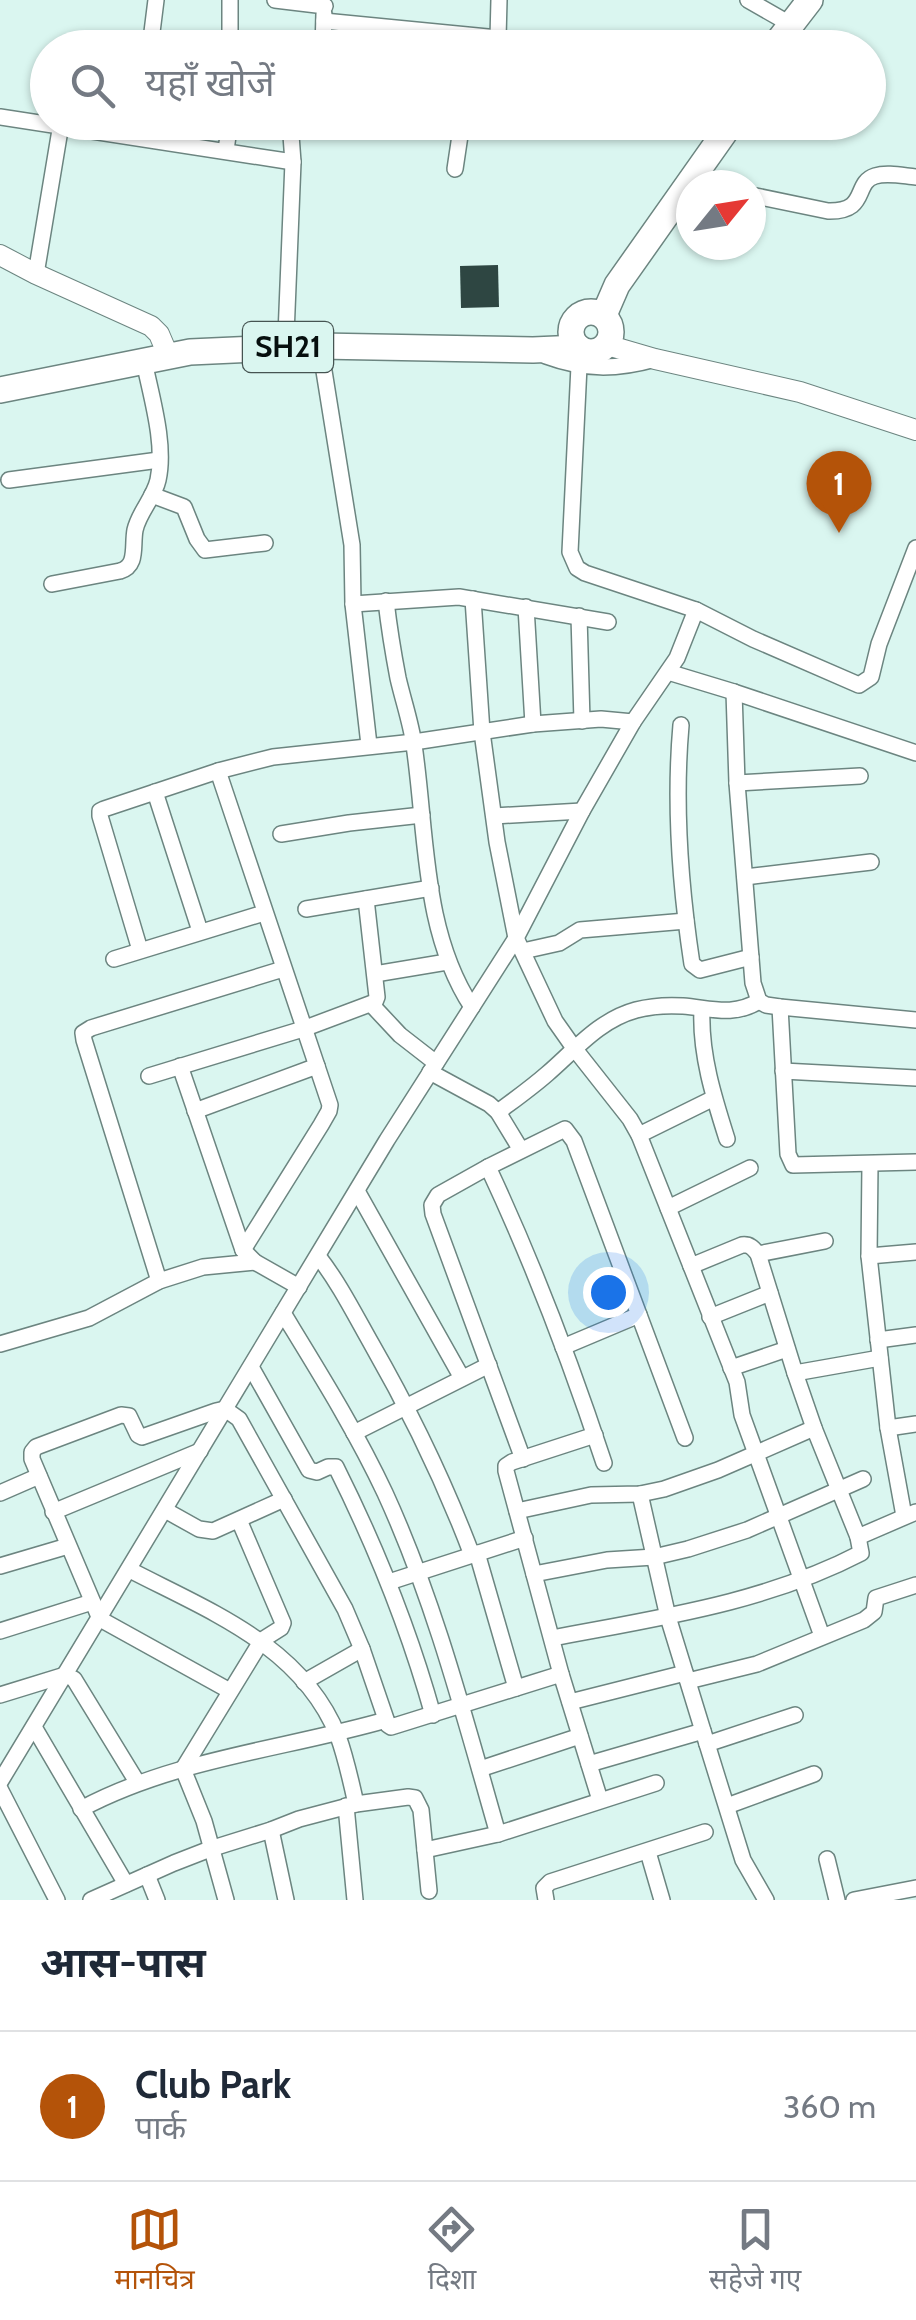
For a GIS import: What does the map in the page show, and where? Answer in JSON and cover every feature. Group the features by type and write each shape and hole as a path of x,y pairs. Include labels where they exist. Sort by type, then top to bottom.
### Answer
{"main road":[{"path":"791,30 810,0"},
{"path":"793,30 822,0"},
{"path":"584,334 636,236 705,140"},
{"path":"704,170 722,140"},
{"path":"584,334 676,210"},
{"path":"0,380 286,335 319,341 518,339 584,334"},
{"name":"SH21","path":"0,390 159,354 319,341 533,350 584,334 591,352 607,344"}],"street":[{"path":"152,30 156,0"},
{"path":"230,0 230,30"},
{"path":"275,0 417,30"},
{"path":"498,30 499,0"},
{"path":"748,0 780,30"},
{"path":"0,117 30,120"},
{"path":"36,274 58,140"},
{"path":"163,140 293,162"},
{"path":"226,150 227,140"},
{"path":"286,335 291,140"},
{"path":"455,169 459,140"},
{"path":"766,198 840,212 856,202 871,178 916,176"},
{"path":"0,255 151,326 159,334 158,480 136,526 132,564 127,569 52,584"},
{"path":"584,334 622,366 655,359"},
{"path":"584,334 570,512 570,552 577,568 696,610 859,685 871,677 879,644 916,548"},
{"path":"319,341 349,527 353,604 370,745"},
{"path":"607,344 800,392 916,430"},
{"path":"8,480 159,460"},
{"path":"152,495 184,507 205,550 265,543"},
{"path":"353,604 460,597 608,622"},
{"path":"473,599 482,732 494,816 520,944 555,1021 639,1135 740,1392 742,1414 822,1636"},
{"path":"386,601 398,678 414,742 431,888 447,962 472,1007"},
{"path":"526,607 533,724"},
{"path":"57,1900 0,1785 6,1764 100,1619 433,1067 520,944 582,811 633,722 677,658 696,610"},
{"path":"579,616 582,722"},
{"path":"668,672 916,753"},
{"path":"734,692 736,783 753,982 758,1001"},
{"path":"140,950 100,816 104,808 273,757 533,724 601,719 633,722"},
{"path":"680,724 678,804 692,964 700,970 752,957"},
{"path":"0,1344 89,1318 160,1281 249,1256 329,1111 328,1098 218,771"},
{"path":"736,783 860,776"},
{"path":"156,792 200,932"},
{"path":"494,816 582,811"},
{"path":"281,834 422,816"},
{"path":"745,877 871,862"},
{"path":"306,909 431,888"},
{"path":"149,1076 303,1029 375,1002 366,899"},
{"path":"114,959 264,913"},
{"path":"520,944 559,944 580,930 686,921"},
{"path":"374,974 447,962"},
{"path":"160,1281 84,1034 92,1028 283,970"},
{"path":"498,1112 574,1048 620,1016 637,1010 674,1006 722,1012 758,1001 780,1008 916,1020"},
{"path":"371,1004 433,1067 498,1112 521,1150"},
{"path":"780,1008 788,1154 793,1165 916,1162"},
{"path":"702,1010 701,1029 714,1098 728,1140"},
{"path":"180,1066 249,1256 299,1287"},
{"path":"195,1112 316,1066"},
{"path":"784,1071 916,1078"},
{"path":"639,1135 714,1098"},
{"path":"523,1458 432,1205 438,1195 565,1129 685,1438"},
{"path":"858,1538 910,1514 888,1428 880,1358 869,1256 870,1164"},
{"path":"488,1167 514,1221 604,1464"},
{"path":"668,1208 750,1168"},
{"path":"357,1191 462,1378"},
{"path":"758,1254 826,1241"},
{"path":"552,1638 725,1605 861,1553 795,1373 758,1254 748,1244 742,1245 691,1266"},
{"path":"869,1256 916,1252"},
{"path":"318,1256 407,1406 454,1505 475,1554 516,1688"},
{"path":"710,1317 770,1293"},
{"path":"283,1314 354,1433 418,1572 498,1834"},
{"path":"563,1347 639,1315"},
{"path":"878,1340 916,1335"},
{"path":"731,1368 787,1349"},
{"path":"795,1373 880,1358"},
{"path":"354,1433 488,1365"},
{"path":"251,1367 308,1470 336,1467 389,1582 433,1715"},
{"path":"225,1409 142,1437 128,1416 121,1416 36,1447 32,1459 100,1619 230,1691"},
{"path":"225,1409 238,1419 326,1571 362,1649 388,1725 396,1728 561,1674"},
{"path":"888,1428 916,1424"},
{"path":"517,1511 591,1495 640,1494 693,1480 814,1428"},
{"path":"595,1435 506,1466 561,1674 600,1800"},
{"path":"53,1512 200,1451"},
{"path":"0,1492 39,1476"},
{"path":"534,1574 607,1560 654,1557 716,1540 863,1478"},
{"path":"640,1494 668,1617 726,1806 744,1860 766,1900"},
{"path":"165,1510 206,1532 284,1499"},
{"path":"183,1769 262,1640 284,1624 239,1520"},
{"path":"389,1582 525,1538"},
{"path":"0,1566 68,1546"},
{"path":"130,1570 262,1640 304,1682 337,1734 351,1805 355,1900"},
{"path":"570,1702 757,1664 871,1617 880,1595 916,1585"},
{"path":"0,1630 92,1602"},
{"path":"304,1682 362,1649"},
{"path":"0,1694 65,1675"},
{"path":"65,1675 78,1684 137,1782"},
{"path":"589,1764 795,1715"},
{"path":"81,1808 137,1782 386,1720"},
{"path":"34,1726 126,1884"},
{"path":"480,1769 580,1736"},
{"path":"183,1769 226,1900"},
{"path":"726,1806 814,1774"},
{"path":"425,1850 498,1834 656,1783"},
{"path":"92,1900 210,1849 299,1819 351,1805 415,1798 421,1810 429,1891"},
{"path":"271,1830 286,1900"},
{"path":"546,1900 544,1888 550,1882 704,1832"},
{"path":"648,1852 662,1900"},
{"path":"826,1859 837,1900"},
{"path":"148,1874 156,1900"},
{"path":"854,1900 916,1888"}],"building":[{"path":"498,265 499,307 461,308 460,266"}],"place":[{"name":"Club Park","path":"839,533"}]}
